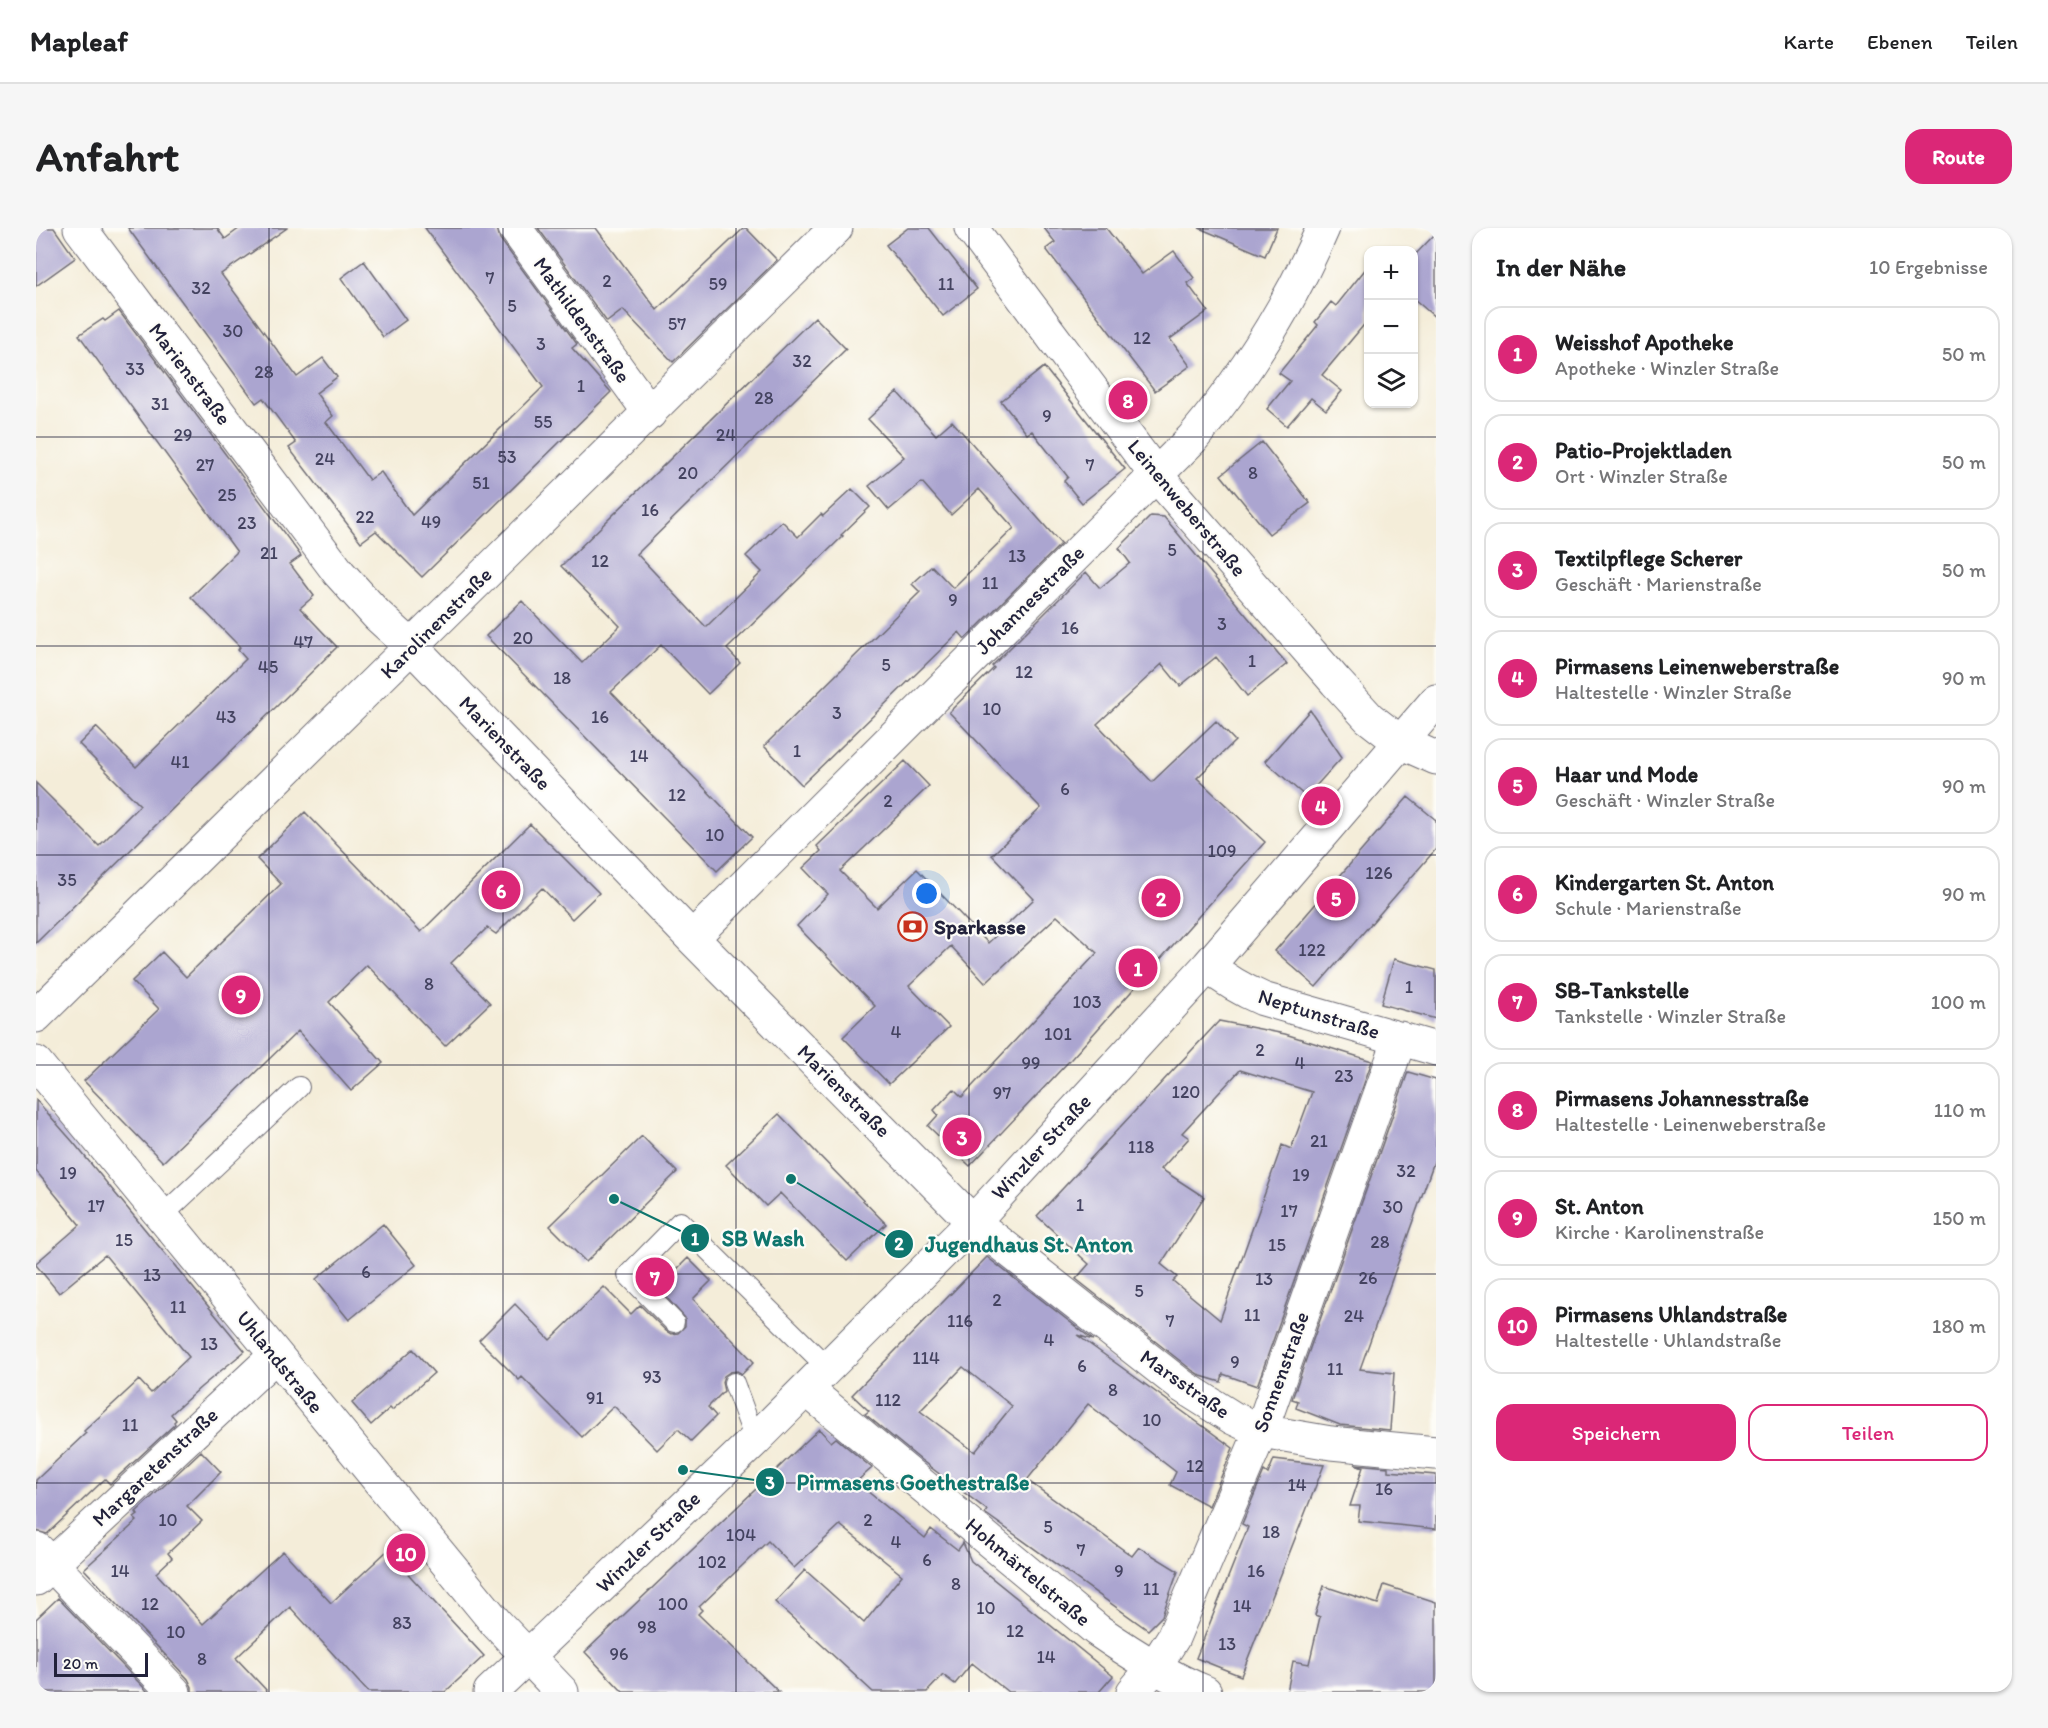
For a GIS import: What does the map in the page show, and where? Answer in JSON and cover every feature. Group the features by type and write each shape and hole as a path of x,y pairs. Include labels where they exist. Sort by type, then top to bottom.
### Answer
{"street":[{"name":"Marienstraße","path":"80,228 339,573 377,615 412,647 692,938 973,1221"},
{"name":"Mathildenstraße","path":"515,228 650,413"},
{"name":"Karolinenstraße","path":"36,1016 836,228"},
{"name":"Leinenweberstraße","path":"971,228 1156,475 1336,682 1369,718 1400,742 1436,758"},
{"name":"Johannesstraße","path":"692,938 1192,439 1225,400 1291,297 1323,228"},
{"name":"Winzler Straße","path":"490,1692 755,1440 973,1221 1208,966 1436,701"},
{"name":"Neptunstraße","path":"1208,966 1241,989 1263,999 1436,1049"},
{"name":"Sonnenstraße","path":"1133,1692 1155,1666 1173,1638 1261,1431 1400,1038"},
{"name":"Uhlandstraße","path":"36,1063 497,1624 562,1692"},
{"name":"Marsstraße","path":"973,1221 1182,1386 1233,1418 1261,1431 1331,1443 1436,1453"},
{"name":"Margaretenstraße","path":"41,1564 275,1356"},
{"name":"Hohmärtelstraße","path":"817,1378 1097,1630 1186,1684 1205,1692"},
{"path":"41,1564 174,1692"}],"lane":[{"path":"161,1217 299,1087"},
{"path":"674,1322 628,1275 680,1222 817,1378"},
{"path":"734,1383 755,1440"}],"building":[{"path":"36,228 54,228 75,258 36,286"},
{"path":"128,228 217,228 225,239 240,228 287,228 221,274 297,377 323,358 337,377 316,393 333,416 326,422 369,480 381,472 412,515 543,387 425,228 497,228 500,239 577,344 572,348 611,392 422,577 376,531 361,542 289,448 296,443 263,398 256,403"},
{"path":"538,228 596,228 657,310 744,228 777,260 673,362 623,310 607,322"},
{"path":"908,228 929,228 977,289 943,316 886,245"},
{"path":"1044,228 1106,228 1142,274 1174,251 1194,278 1187,283 1208,311 1170,339 1190,366 1155,391 1046,249 1055,242"},
{"path":"1199,228 1277,228 1265,256"},
{"path":"1436,233 1436,318 1418,302 1418,252"},
{"path":"364,261 406,320 383,337 341,278"},
{"path":"1364,271 1364,325 1322,375 1342,391 1326,410 1311,398 1287,426 1267,409 1290,381 1279,373 1318,325 1315,322 1331,302 1336,306"},
{"path":"119,311 301,556 290,564 314,596 300,608 337,647 36,943 36,783 99,846 140,805 79,744 96,727 136,767 246,659 238,650 240,647 191,597 237,552 79,335"},
{"path":"815,317 846,349 637,554 706,627 762,572 746,556 782,521 798,537 821,514 823,516 852,489 870,507 727,649 740,663 708,694 661,645 611,692 752,837 717,871 486,636 522,601 582,663 620,626 561,566"},
{"path":"1044,367 1125,469 1082,503 1064,481 1068,477 1032,431 1027,434 1001,401"},
{"path":"897,392 936,435 952,421 1061,544 965,639 959,632 802,785 764,746 920,592 912,584 932,566 953,588 1014,528 979,489 951,515 922,482 889,510 869,486 904,457 868,419"},
{"path":"1262,442 1310,503 1269,534 1221,475"},
{"path":"1151,516 1164,517 1287,664 1247,696 1216,657 1180,686 1162,664 1097,724 1152,782 1216,721 1235,741 1197,778 1265,842 1072,1058 970,1166 928,1126 938,1115 934,1110 954,1089 962,1097 1097,953 1057,916 985,983 951,946 909,986 949,1027 889,1084 843,1037 875,1006 797,926 828,894 803,868 821,851 817,846 905,761 929,786 840,871 877,908 917,869 988,943 1034,899 992,855 1041,808 949,712 1086,572 1100,588 1130,563 1119,548"},
{"path":"1310,710 1342,757 1306,797 1265,761"},
{"path":"1408,797 1436,820 1436,849 1316,987 1275,951"},
{"path":"305,812 421,932 530,824 599,893 572,919 542,888 496,934 487,928 451,963 490,1003 445,1046 367,965 329,1002 383,1063 351,1091 298,1031 163,1162 84,1081 159,1009 132,981 162,952 186,977 281,884 257,859"},
{"path":"1394,959 1436,970 1436,1019 1381,1004"},
{"path":"1219,1021 1285,1034 1372,1061 1257,1386 1223,1374 1221,1382 1193,1371 1076,1279 1089,1264 1037,1216","holes":["1240,1070 1312,1092 1291,1149 1282,1145 1220,1320 1173,1281 1177,1277 1161,1264 1204,1197 1161,1169 1189,1138 1182,1133"]},
{"path":"1408,1072 1436,1080 1436,1156 1360,1369 1394,1373 1390,1430 1340,1425 1296,1408 1298,1401 1292,1399"},
{"path":"36,1100 245,1351 171,1414 176,1420 175,1424 110,1484 105,1479 47,1534 36,1531 36,1480 139,1380 151,1393 189,1357 105,1255 59,1293 36,1265 80,1225 36,1171"},
{"path":"779,1114 886,1224 847,1261 780,1193 766,1206 726,1165"},
{"path":"642,1136 677,1172 586,1262 550,1226"},
{"path":"383,1224 416,1265 349,1320 316,1279"},
{"path":"987,1257 1093,1340 1077,1335 1233,1448 1209,1506 1170,1485 1176,1472 1088,1404 1027,1480 1132,1556 1139,1547 1178,1571 1162,1616 1148,1630 986,1514 987,1510 865,1414 869,1411 852,1395","holes":["963,1367 1012,1406 975,1452 920,1411"]},
{"path":"688,1258 711,1281 693,1299 754,1362 742,1374 737,1371 724,1376 722,1382 724,1391 708,1407 716,1416 691,1441 678,1429 657,1450 614,1406 582,1437 522,1377 519,1380 479,1340 515,1304 550,1340 604,1287 631,1314 640,1305 666,1331 671,1334 678,1333 685,1326 685,1318 658,1288"},
{"path":"413,1349 434,1373 371,1425 352,1403"},
{"path":"819,1429 831,1442 836,1438 872,1468 856,1482 925,1538 931,1529 958,1550 963,1543 971,1561 1113,1676 1099,1692 1008,1692 972,1663 955,1684 943,1675 927,1692 873,1692 775,1602 805,1570 864,1623 902,1575 840,1525 794,1568 768,1541 699,1607 702,1610 698,1614 779,1692 623,1692 585,1652"},
{"path":"201,1451 221,1472 187,1506 202,1521 168,1553 172,1558 156,1573 203,1624 283,1551 331,1603 387,1551 484,1656 445,1692 368,1692 290,1607 236,1658 268,1692 192,1692 188,1679 84,1569 137,1521 134,1518 138,1515 136,1512"},
{"path":"1274,1459 1324,1465 1241,1676 1196,1658 1248,1527 1242,1524 1264,1471 1268,1474"},
{"path":"1355,1464 1388,1467 1388,1471 1436,1475 1436,1529 1358,1521 1360,1506 1350,1506 1363,1467"},
{"path":"1384,1585 1436,1602 1436,1692 1287,1692 1293,1661 1309,1664 1320,1617 1315,1615 1324,1586 1378,1604"},
{"path":"58,1598 148,1692 36,1692 36,1619"}],"place":[{"name":"Pirmasens Johannesstraße","path":"1128,400"},
{"name":"Pirmasens Leinenweberstraße","path":"1321,806"},
{"name":"Kindergarten St. Anton","path":"501,890"},
{"name":"Patio-Projektladen","path":"1161,898"},
{"name":"Haar und Mode","path":"1336,898"},
{"name":"Sparkasse","path":"913,927"},
{"name":"Weisshof Apotheke","path":"1138,968"},
{"name":"St. Anton","path":"241,995"},
{"name":"Textilpflege Scherer","path":"962,1137"},
{"name":"Jugendhaus St. Anton","path":"791,1179"},
{"name":"SB Wash","path":"614,1199"},
{"name":"SB-Tankstelle","path":"655,1277"},
{"name":"Pirmasens Goethestraße","path":"683,1470"},
{"name":"Pirmasens Uhlandstraße","path":"406,1553"}]}
